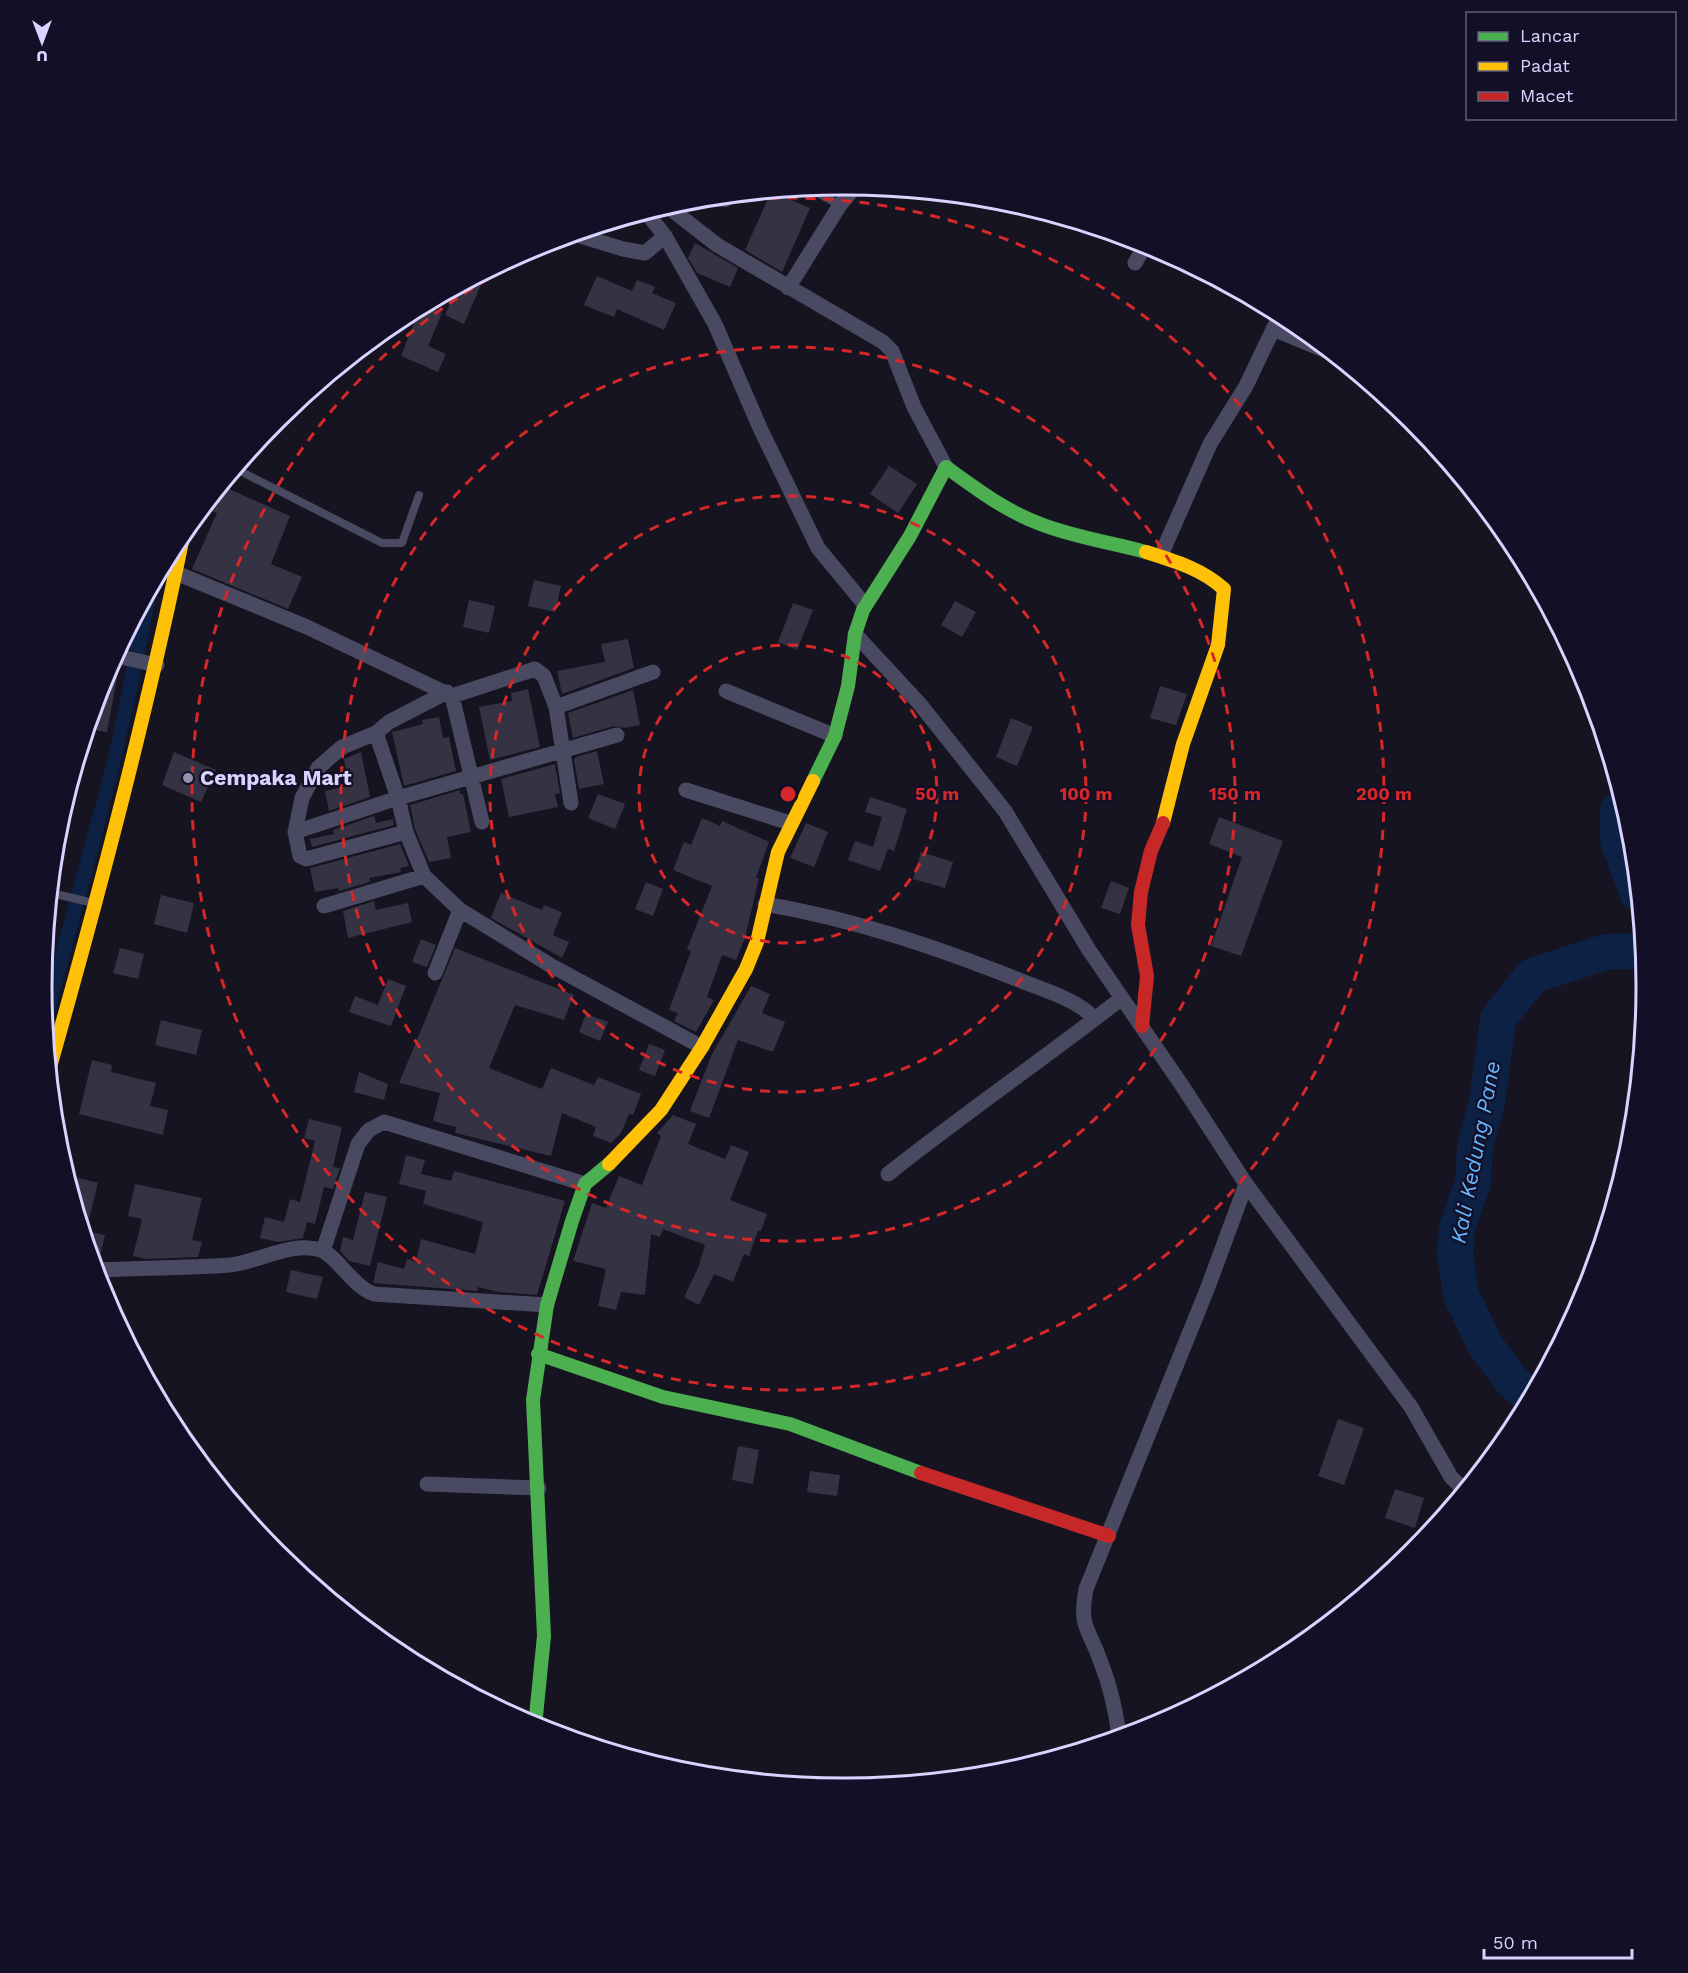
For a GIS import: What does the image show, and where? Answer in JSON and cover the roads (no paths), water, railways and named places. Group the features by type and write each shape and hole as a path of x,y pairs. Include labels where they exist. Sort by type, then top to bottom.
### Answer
{"street":[{"path":"788,288 848,195"},
{"path":"676,213 717,246 788,288 849,320 883,342 892,351 914,407 946,466 994,503 1040,524 1111,545 1161,555 1202,573 1223,586 1225,593 1218,645 1183,744 1167,814 1151,851 1141,892 1138,926 1147,976 1140,1022"},
{"path":"651,219 665,236 716,324 760,428 818,548 864,608"},
{"path":"587,238 622,249 645,253 665,236"},
{"path":"1135,263 1141,253"},
{"path":"1161,555 1210,444 1246,386 1276,323"},
{"path":"536,1716 544,1636 538,1537 539,1488 533,1400 538,1354 548,1305 585,1184 605,1168 661,1110 702,1047 746,969 757,942 778,852 790,823 835,736 849,686 856,630 864,608 910,536 946,466"},
{"path":"55,1047 90,902 110,852 152,664 179,559"},
{"path":"176,573 307,627 450,694"},
{"path":"856,630 919,703 1005,812 1089,950 1140,1022 1246,1184 1411,1407 1451,1477 1458,1484"},
{"path":"124,658 152,664"},
{"path":"406,832 306,859 300,856 295,832 302,798 318,768 342,747 376,733 389,722 450,694 535,669 544,676 556,707 561,752 571,803"},
{"path":"556,707 653,672"},
{"path":"726,691 835,736"},
{"path":"450,694 482,822"},
{"path":"376,733 398,798 406,832 424,876 460,910 550,965 702,1047"},
{"path":"295,832 398,798 617,735"},
{"path":"686,790 790,823"},
{"path":"324,906 424,876"},
{"path":"765,904 870,926 955,954 1052,993 1084,1009 1095,1019"},
{"path":"435,973 460,910"},
{"path":"888,1174 965,1113 1124,999"},
{"path":"323,1251 358,1143 369,1130 384,1122 585,1184"},
{"path":"1118,1729 1116,1707 1099,1657 1085,1631 1082,1610 1089,1580 1109,1536 1246,1184"},
{"path":"106,1270 234,1264 290,1251 323,1251 356,1284 374,1294 548,1305"},
{"path":"538,1354 663,1397 790,1424 870,1456 1109,1536"},
{"path":"427,1484 539,1488"}],"lane":[{"path":"823,196 840,205"},
{"path":"243,472 382,543 393,545 402,543 419,495"},
{"path":"58,895 90,902"}],"water":[{"path":"155,597 123,749 53,1017 53,961 107,762 133,639"}],"waterway":[{"name":"Kali Kedung Pane","path":"1618,823 1618,840 1625,858"},
{"name":"Kali Kedung Pane","path":"1524,1391 1512,1381 1486,1346 1461,1295 1455,1253 1457,1228 1473,1182 1475,1145 1487,1103 1498,1019 1532,976 1606,952 1635,951"}],"place":[{"name":"Cempaka Mart","path":"188,778"}]}
